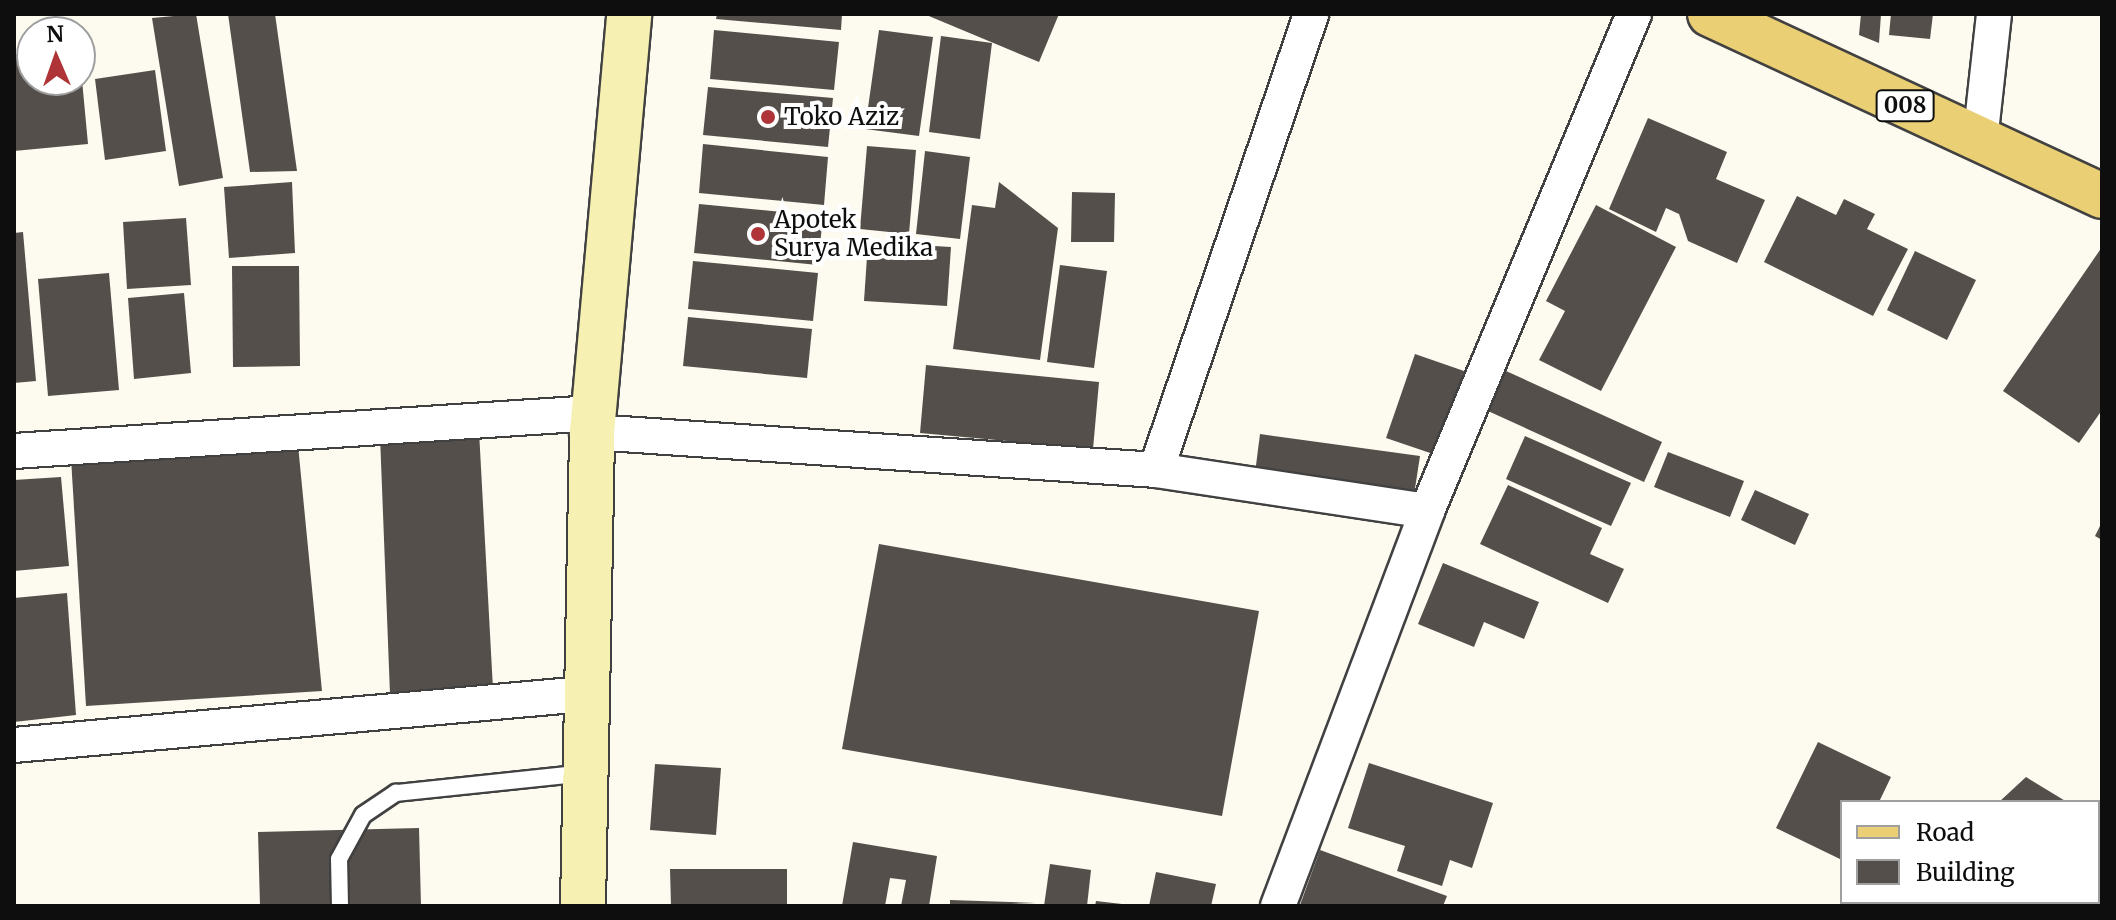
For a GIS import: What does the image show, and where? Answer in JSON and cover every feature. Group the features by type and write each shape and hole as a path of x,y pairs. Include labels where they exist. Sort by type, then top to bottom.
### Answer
{"main road":[{"name":"008","path":"1710,14 2102,196"}],"street":[{"path":"583,906 584,694 593,423 629,14"},
{"path":"1156,470 1311,14"},
{"path":"1278,906 1427,511 1634,14"},
{"path":"1980,141 1994,14"},
{"path":"14,451 593,423 1156,470 1427,511"},
{"path":"14,745 584,694"}],"lane":[{"path":"340,906 339,859 363,815 396,793 586,773"}],"building":[{"path":"196,14 223,178 179,186 152,18"},
{"path":"228,14 275,14 297,171 250,172"},
{"path":"717,14 842,14 841,30 716,19"},
{"path":"924,14 1059,14 1039,62"},
{"path":"1861,14 1881,14 1879,43 1859,35"},
{"path":"1891,14 1933,14 1930,39 1889,35"},
{"path":"714,30 839,42 834,90 710,79"},
{"path":"879,30 933,37 919,136 865,129"},
{"path":"941,36 992,43 980,139 929,132"},
{"path":"14,55 16,96 84,96 88,144 14,151"},
{"path":"155,70 166,151 105,160 96,79"},
{"name":"Toko Aziz","path":"708,87 833,98 828,147 703,135"},
{"path":"1648,118 1727,152 1716,179 1765,200 1737,263 1688,241 1679,214 1666,208 1656,232 1609,209"},
{"path":"703,144 828,157 824,205 699,193"},
{"path":"867,146 916,150 909,234 860,229"},
{"path":"925,151 970,157 960,239 916,234"},
{"path":"292,182 295,253 229,258 224,187"},
{"path":"999,182 1058,228 1040,360 953,349 972,205 995,208"},
{"path":"1072,192 1115,193 1114,242 1071,242"},
{"path":"1797,196 1836,215 1844,199 1875,214 1867,229 1908,249 1873,316 1764,262"},
{"name":"Apotek Surya Medika","path":"699,204 823,216 818,265 694,253"},
{"path":"1596,205 1676,247 1601,391 1539,360 1565,311 1546,301"},
{"path":"186,218 191,285 127,289 123,222"},
{"path":"23,232 36,381 14,383 14,233"},
{"path":"868,242 951,247 947,306 864,301"},
{"path":"2102,247 2102,410 2079,443 2003,391"},
{"path":"1915,251 1976,280 1947,340 1887,310"},
{"path":"693,261 818,273 813,321 688,309"},
{"path":"1060,265 1107,271 1094,368 1047,362"},
{"path":"232,266 299,266 300,366 233,367"},
{"path":"109,273 119,390 48,396 38,279"},
{"path":"184,293 191,373 134,379 128,298"},
{"path":"688,317 812,329 807,378 683,366"},
{"path":"1415,354 1464,371 1436,455 1386,438"},
{"path":"926,365 1099,382 1093,449 920,433"},
{"path":"1506,371 1662,442 1644,482 1488,411"},
{"path":"479,431 493,689 390,694 380,436"},
{"path":"1260,434 1420,456 1414,495 1255,473"},
{"path":"1525,436 1631,483 1611,526 1506,479"},
{"path":"298,445 322,691 86,706 71,458"},
{"path":"1668,452 1744,481 1730,517 1654,487"},
{"path":"61,477 69,566 14,571 14,480"},
{"path":"1508,485 1602,528 1590,554 1624,569 1608,603 1480,544"},
{"path":"1755,490 1809,514 1795,545 1741,520"},
{"path":"2102,522 2102,540 2095,536"},
{"path":"879,544 1259,611 1222,816 842,749"},
{"path":"1443,563 1539,602 1524,639 1484,622 1474,647 1418,624"},
{"path":"67,593 76,715 14,722 14,598"},
{"path":"1818,742 1891,777 1880,800 1840,800 1840,859 1776,828"},
{"path":"1369,763 1493,803 1472,868 1450,860 1442,886 1397,871 1405,846 1348,828"},
{"path":"655,764 721,768 716,835 650,830"},
{"path":"2026,777 2064,800 2001,800"},
{"path":"419,828 421,906 260,906 258,832"},
{"path":"853,842 937,856 929,906 901,906 906,880 890,878 885,906 842,906"},
{"path":"1320,850 1447,896 1443,906 1300,905"},
{"path":"1050,864 1091,870 1087,906 1044,906"},
{"path":"670,869 787,869 787,906 671,906"},
{"path":"1156,872 1216,884 1211,906 1149,906"},
{"path":"950,900 1036,903 950,906"},
{"path":"1096,901 1122,904 1095,906"},
{"path":"1929,904 1933,906 1866,906"},
{"path":"2012,904 2054,904 2053,906"}],"place":[{"name":"Toko Aziz","path":"768,117"},
{"name":"Apotek Surya Medika","path":"758,234"}]}
